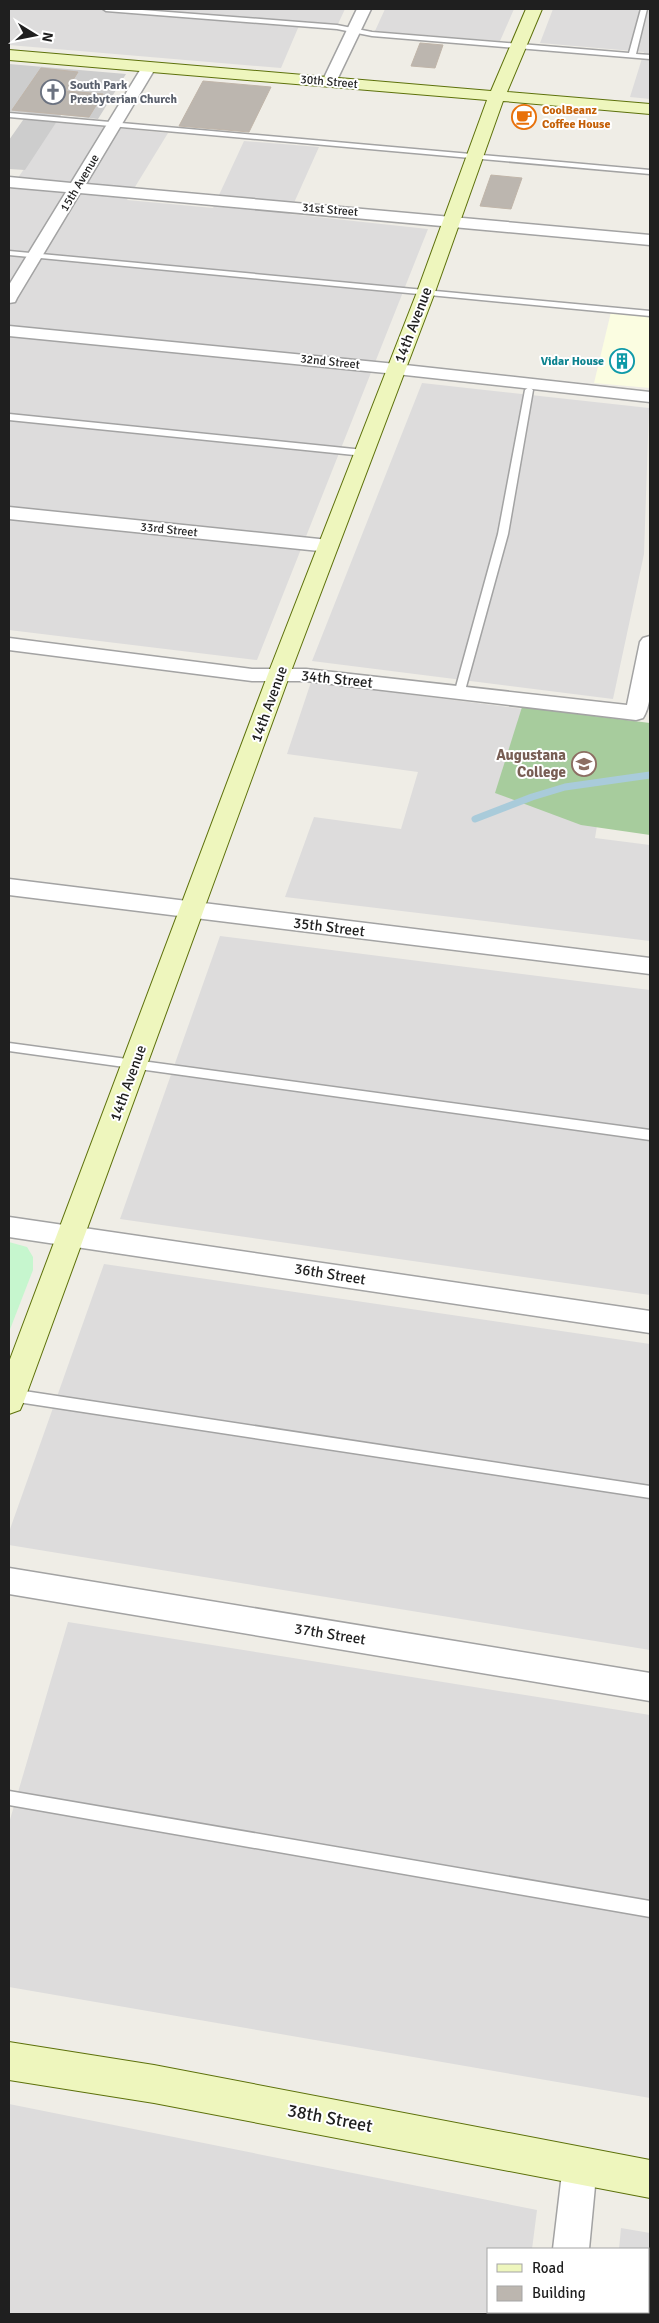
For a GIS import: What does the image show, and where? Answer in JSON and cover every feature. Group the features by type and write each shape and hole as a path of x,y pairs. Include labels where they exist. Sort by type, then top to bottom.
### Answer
{"street":[{"path":"328,82 364,9"},
{"name":"14th Avenue","path":"10,1398 72,1236 279,674 426,292 496,96 534,9"},
{"name":"30th Street","path":"9,55 650,109"},
{"name":"15th Avenue","path":"9,298 150,67"},
{"name":"31st Street","path":"9,182 451,220 650,240"},
{"name":"32nd Street","path":"9,331 396,369 650,398"},
{"name":"33rd Street","path":"9,513 329,546"},
{"name":"34th Street","path":"9,644 252,675 306,675 636,713 650,642"},
{"name":"35th Street","path":"9,887 650,966"},
{"name":"36th Street","path":"9,1227 650,1322"},
{"name":"37th Street","path":"9,1581 650,1687"},
{"name":"38th Street","path":"9,2061 154,2084 650,2179"},
{"path":"571,2248 580,2165"}],"lane":[{"path":"106,9 354,30 372,34 650,57"},
{"path":"632,55 644,9"},
{"path":"9,115 650,172"},
{"path":"9,253 650,314"},
{"path":"459,694 503,534 528,390"},
{"path":"9,417 364,453"},
{"path":"9,1046 650,1134"},
{"path":"10,1398 650,1492"},
{"path":"9,1798 650,1909"}],"shaded area":[{"path":"9,9 345,9 338,24 301,21 281,68 9,45"},
{"path":"385,9 514,9 500,41 375,31"},
{"path":"553,9 650,9 650,99 630,97 644,52 540,43"},
{"path":"9,64 126,74 98,119 61,115 25,170 9,169 9,140 28,113 9,111"},
{"path":"56,122 168,133 127,200 213,208 244,141 319,147 289,214 428,229 257,660 9,630 9,191"},
{"path":"611,312 650,317 650,388 594,383"},
{"path":"422,383 649,408 644,554 613,699 312,661"},
{"path":"311,682 531,710 599,813 595,838 650,845 650,941 285,897 314,817 401,829 418,772 287,754"},
{"path":"220,936 650,990 650,1295 120,1219"},
{"path":"104,1264 650,1344 650,1650 9,1545 9,1532"},
{"path":"68,1622 650,1715 650,2098 9,1987 9,1823"},
{"path":"9,2104 537,2210 532,2248 487,2248 487,2313 524,2314 9,2314"},
{"path":"621,2228 650,2233 650,2314 612,2314 649,2313 649,2248 619,2248"}],"green space":[{"name":"Augustana College","path":"522,707 650,723 650,835 581,825 495,793"},
{"path":"9,1242 27,1247 33,1257 33,1270 9,1332"}],"building":[{"path":"420,43 443,45 435,68 411,66"},
{"name":"South Park Presbyterian Church","path":"41,68 78,72 66,91 103,94 89,117 12,110"},
{"path":"203,81 271,87 249,132 179,126"},
{"path":"491,175 522,178 511,209 480,206"}],"waterway":[{"path":"475,819 532,797 565,787 650,775"}],"place":[{"name":"South Park Presbyterian Church","path":"53,92"},
{"name":"CoolBeanz Coffee House","path":"524,117"},
{"name":"Vidar House","path":"622,361"},
{"name":"Augustana College","path":"584,764"}]}
